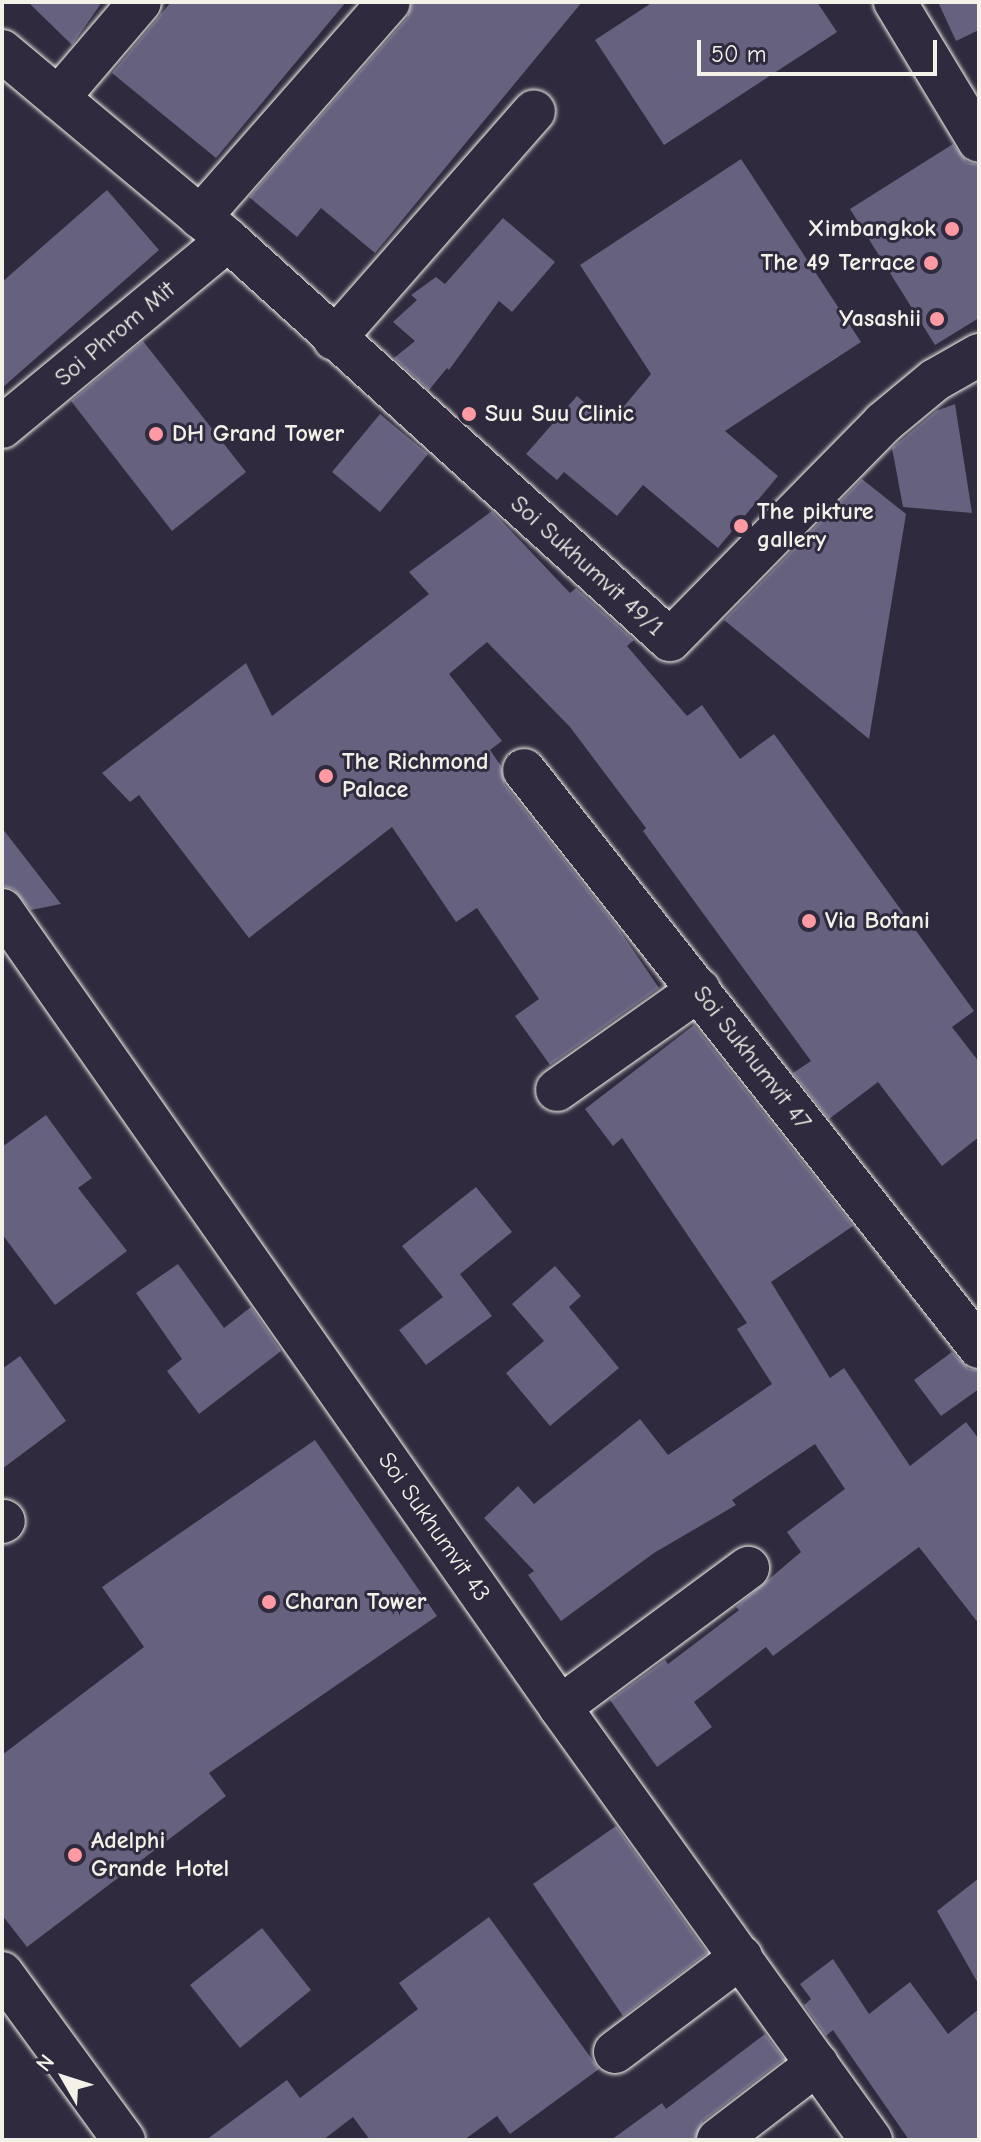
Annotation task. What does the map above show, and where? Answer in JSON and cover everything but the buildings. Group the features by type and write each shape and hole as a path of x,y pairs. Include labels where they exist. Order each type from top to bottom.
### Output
{"street":[{"path":"58,98 140,2"},
{"name":"Soi Phrom Mit","path":"2,427 214,229 389,2"},
{"path":"895,2 979,141"},
{"name":"Soi Sukhumvit 49/1","path":"2,51 214,229 670,640 883,423 935,380 979,355"},
{"path":"334,339 534,111"},
{"name":"Soi Sukhumvit 47","path":"524,770 979,1347"},
{"name":"Soi Sukhumvit 43","path":"2,910 560,1707 871,2140"},
{"path":"557,1090 699,990"},
{"path":"560,1707 748,1568"},
{"path":"615,2052 741,1957"},
{"path":"2,1973 124,2140"},
{"path":"718,2140 817,2064"}],"place":[{"name":"Ximbangkok","path":"952,229"},
{"name":"The 49 Terrace","path":"931,263"},
{"name":"Yasashii","path":"937,319"},
{"name":"Suu Suu Clinic","path":"469,414"},
{"name":"DH Grand Tower","path":"156,434"},
{"name":"The pikture gallery","path":"741,526"},
{"name":"The Richmond Palace","path":"326,776"},
{"name":"Via Botani","path":"809,921"},
{"name":"Charan Tower","path":"269,1602"},
{"name":"Adelphi Grande Hotel","path":"75,1855"}]}
